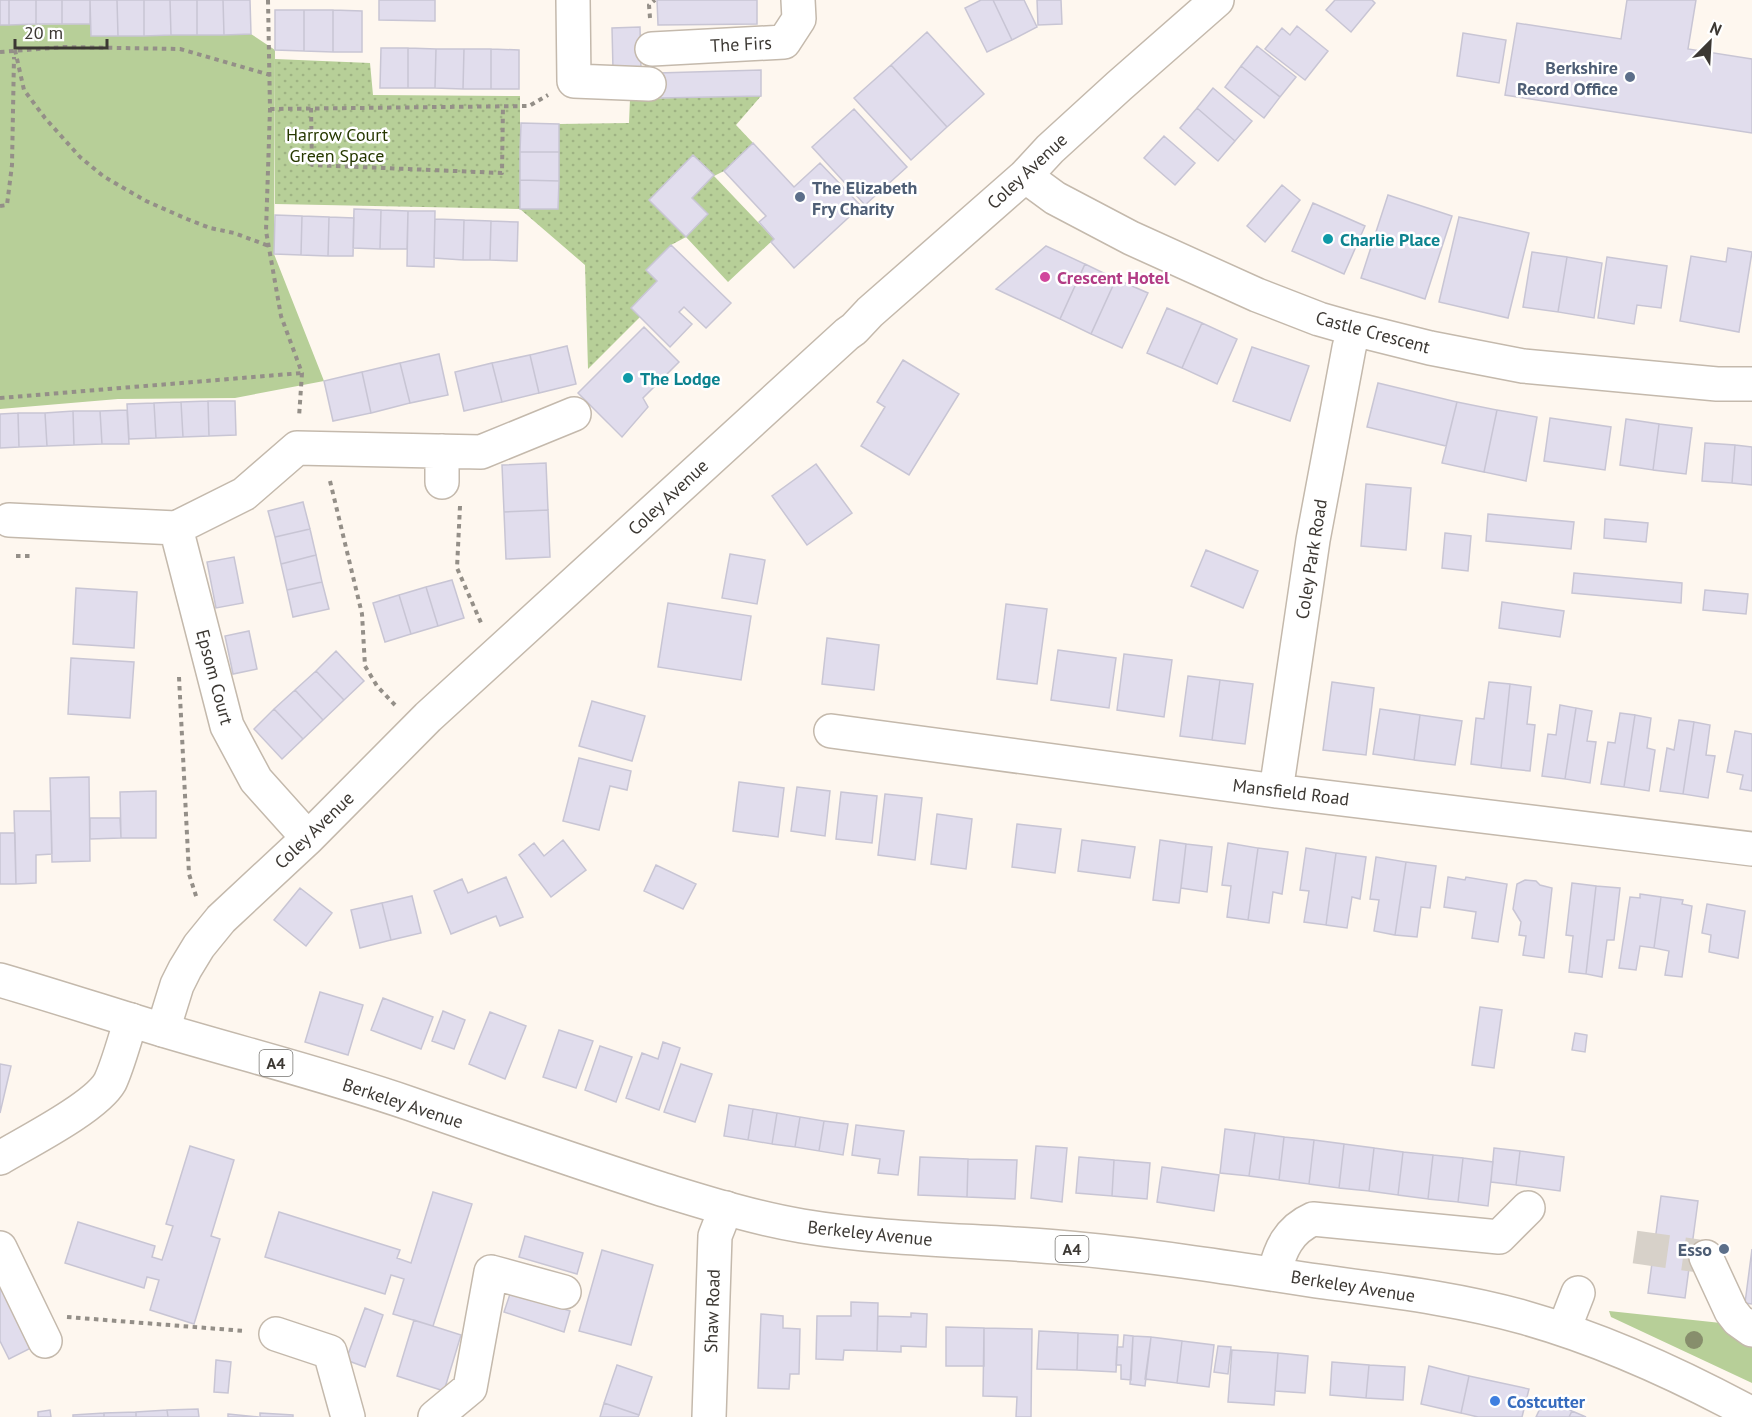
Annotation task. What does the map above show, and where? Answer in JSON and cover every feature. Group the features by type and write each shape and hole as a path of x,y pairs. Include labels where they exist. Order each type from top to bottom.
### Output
{"street":[{"path":"573,0 574,81 649,84"},
{"name":"The Firs","path":"652,49 784,42 799,19 798,0"},
{"name":"Coley Avenue","path":"163,1030 177,985 191,958 208,934 221,919 308,838 416,728 870,312 1025,176 1095,107 1217,0"},
{"name":"Castle Crescent","path":"1025,176 1054,198 1131,238 1257,295 1319,319 1430,348 1523,366 1718,384 1752,384"},
{"name":"Coley Park Road","path":"1276,791 1313,540 1354,329"},
{"path":"9,519 176,528 244,494 297,448 442,467 574,414"},
{"name":"Epsom Court","path":"176,528 227,726 256,780 308,838"},
{"name":"Mansfield Road","path":"831,731 1276,791 1752,849"},
{"name":"Berkeley Avenue","path":"0,980 389,1096 599,1169 764,1218 812,1227 909,1238 1059,1247 1274,1274 1438,1299 1524,1317 1564,1329 1685,1379 1752,1414"},
{"path":"0,1158 64,1121 100,1095 110,1081 131,1020"},
{"name":"Shaw Road","path":"709,1417 715,1236 726,1208"},
{"path":"1274,1274 1280,1252 1291,1235 1302,1224 1313,1219 1499,1237 1528,1208"},
{"path":"0,1248 39,1328"},
{"path":"1706,1257 1731,1311 1738,1320 1752,1330"},
{"path":"435,1417 470,1388 491,1272 564,1292"},
{"path":"1564,1329 1578,1293"},
{"path":"276,1334 330,1352 348,1417"}],"path":[{"path":"268,0 270,109 266,231 281,316 302,373 297,448 328,473 362,614 365,666 377,686 416,728"},
{"path":"0,52 64,47 180,49 270,75"},
{"path":"0,206 8,205 12,165 15,50"},
{"path":"15,50 24,90 45,118 80,157 103,176 146,201 187,219 210,228 234,232 269,246"},
{"path":"270,109 529,106 574,81"},
{"path":"311,108 312,165 502,173 503,106"},
{"path":"0,398 302,373"},
{"path":"442,467 460,502 457,568 495,656"},
{"path":"16,556 40,556"},
{"path":"179,677 189,874 208,934"},
{"path":"39,1328 276,1334"}],"green space":[{"path":"90,24 91,36 251,34 275,50 274,254 324,381 235,398 118,399 0,409 0,25"},
{"name":"Harrow Court Green Space","path":"275,59 370,63 373,95 520,96 520,209 275,204"},
{"path":"761,96 736,125 753,143 724,171 714,176 774,239 728,282 686,237 671,245 647,270 657,281 631,308 640,317 588,369 585,265 520,209 558,209 559,124 629,123 630,99","holes":["693,155 714,175 692,198 708,214 686,236 649,200"]},
{"path":"1609,1311 1721,1323 1752,1345 1752,1383 1611,1317"}],"building":[{"path":"0,0 9,0 9,25 0,25"},
{"path":"9,0 36,0 36,24 9,25"},
{"path":"36,0 62,0 62,24 36,24"},
{"path":"62,0 90,0 90,24 62,24"},
{"path":"90,0 117,0 118,36 91,36"},
{"path":"117,0 144,0 144,36 118,36"},
{"path":"144,0 170,0 171,35 144,36"},
{"path":"170,0 197,0 197,35 171,35"},
{"path":"197,0 223,0 224,35 197,35"},
{"path":"223,0 250,0 251,34 224,35"},
{"path":"379,0 435,0 435,21 379,20"},
{"path":"657,0 757,0 757,24 658,25"},
{"path":"981,0 993,0 1012,40 987,52 965,8"},
{"path":"993,0 1024,0 1037,27 1012,40"},
{"path":"1037,0 1061,0 1062,24 1038,25"},
{"path":"1335,0 1372,0 1375,3 1351,32 1326,10"},
{"name":"Berkshire Record Office","path":"1627,0 1696,0 1688,49 1752,59 1752,133 1505,95 1517,23 1621,39"},
{"path":"275,10 304,10 304,51 275,50"},
{"path":"304,10 333,10 333,52 304,51"},
{"path":"333,10 362,11 362,52 333,52"},
{"path":"1297,26 1328,51 1305,80 1265,49 1282,28 1290,35"},
{"path":"640,27 641,69 613,70 612,28"},
{"path":"927,32 984,94 947,127 891,65"},
{"path":"1463,33 1506,40 1499,83 1457,76"},
{"path":"1257,46 1296,77 1280,97 1241,66"},
{"path":"381,48 408,48 408,88 380,88"},
{"path":"408,48 436,49 435,88 408,88"},
{"path":"436,49 464,49 463,89 435,88"},
{"path":"464,49 491,49 491,89 463,89"},
{"path":"491,49 519,50 519,89 491,89"},
{"path":"891,65 947,127 911,160 854,98"},
{"path":"1241,66 1280,97 1264,118 1225,87"},
{"path":"761,70 761,96 659,98 658,73"},
{"path":"1213,88 1252,121 1235,141 1197,108"},
{"path":"1197,108 1235,141 1218,161 1180,128"},
{"path":"854,109 907,167 865,205 812,147"},
{"path":"521,123 559,124 559,152 520,152"},
{"path":"1164,136 1195,163 1175,185 1144,158"},
{"name":"The Elizabeth Fry Charity","path":"753,143 794,187 820,163 861,206 794,268 771,242 774,239 759,222 766,216 724,171"},
{"path":"520,152 559,152 559,181 520,180"},
{"path":"693,155 714,175 692,198 708,214 686,237 649,200"},
{"path":"520,180 559,181 558,209 520,209"},
{"path":"1282,185 1300,200 1265,242 1247,226"},
{"path":"1388,195 1452,216 1425,299 1361,278"},
{"name":"Charlie Place","path":"1313,203 1365,226 1344,274 1292,251"},
{"path":"354,209 381,210 380,249 353,248"},
{"path":"381,210 408,211 407,249 380,249"},
{"path":"408,211 435,211 434,267 407,266"},
{"path":"275,215 302,216 301,255 274,254"},
{"path":"302,216 329,217 328,256 301,255"},
{"path":"329,217 354,218 353,256 328,256"},
{"path":"1459,217 1529,233 1508,318 1439,302"},
{"path":"435,219 464,220 463,260 434,258"},
{"path":"464,220 491,221 490,260 463,260"},
{"path":"491,221 518,222 517,261 490,260"},
{"path":"671,245 731,303 706,328 684,307 679,312 692,324 670,347 631,308 657,281 646,270"},
{"name":"Crescent Hotel","path":"1046,246 1085,264 1060,319 996,289"},
{"path":"1728,248 1752,252 1739,332 1680,321 1691,256 1726,262"},
{"path":"1532,252 1567,257 1558,312 1523,307"},
{"path":"1567,257 1602,263 1594,318 1558,312"},
{"path":"1607,257 1667,266 1661,308 1637,305 1634,324 1598,318"},
{"path":"1085,264 1116,279 1091,334 1060,319"},
{"path":"1116,279 1148,293 1122,348 1091,334"},
{"path":"1167,308 1202,323 1182,368 1147,353"},
{"path":"1202,323 1237,339 1217,384 1182,368"},
{"name":"The Lodge","path":"644,327 679,362 643,398 648,407 622,437 578,393"},
{"path":"567,346 576,384 539,393 530,355"},
{"path":"1252,347 1309,366 1290,421 1233,401"},
{"path":"439,354 448,395 410,403 400,363"},
{"path":"530,355 539,393 502,402 492,363"},
{"path":"903,360 959,394 909,475 861,446 885,407 877,402"},
{"path":"400,363 410,403 371,413 362,372"},
{"path":"492,363 502,402 464,411 455,372"},
{"path":"362,372 371,413 333,421 324,381"},
{"path":"1378,383 1457,402 1446,446 1367,427"},
{"path":"208,401 209,436 183,437 181,402"},
{"path":"208,401 235,401 236,435 209,436"},
{"path":"181,402 183,437 156,438 154,403"},
{"path":"1457,402 1497,410 1484,472 1442,463"},
{"path":"154,403 156,438 129,439 127,404"},
{"path":"127,410 129,444 102,444 100,411"},
{"path":"1497,410 1537,417 1526,481 1484,472"},
{"path":"73,411 74,445 47,446 45,413"},
{"path":"73,411 100,411 102,444 74,445"},
{"path":"18,413 19,447 0,448 0,414"},
{"path":"18,413 45,413 47,446 19,447"},
{"path":"1550,418 1611,427 1605,470 1544,461"},
{"path":"1626,419 1659,424 1653,470 1620,465"},
{"path":"1659,424 1692,428 1686,474 1653,470"},
{"path":"1705,443 1735,445 1732,483 1702,481"},
{"path":"1735,445 1752,447 1752,485 1732,483"},
{"path":"546,463 548,510 504,512 502,465"},
{"path":"816,464 852,513 807,545 772,496"},
{"path":"1366,484 1411,488 1406,550 1361,546"},
{"path":"303,502 310,529 275,537 268,511"},
{"path":"548,510 550,557 506,559 504,512"},
{"path":"1488,514 1574,522 1571,549 1486,541"},
{"path":"1605,519 1648,523 1646,542 1604,538"},
{"path":"310,529 316,555 281,564 275,537"},
{"path":"1445,533 1471,536 1468,571 1442,568"},
{"path":"1206,550 1258,571 1243,608 1191,586"},
{"path":"730,554 765,560 757,604 722,598"},
{"path":"316,555 322,582 287,590 281,564"},
{"path":"234,557 243,603 216,608 207,562"},
{"path":"1574,573 1682,583 1681,603 1572,593"},
{"path":"452,580 464,618 438,626 426,587"},
{"path":"322,582 329,609 293,617 287,590"},
{"path":"426,587 438,626 411,634 399,595"},
{"path":"76,588 137,592 134,648 73,644"},
{"path":"1705,590 1748,594 1746,614 1703,610"},
{"path":"399,595 411,634 385,642 373,603"},
{"path":"1502,602 1564,611 1560,637 1499,628"},
{"path":"668,603 751,616 741,680 658,667"},
{"path":"1006,604 1047,609 1037,684 997,679"},
{"path":"249,631 257,669 233,674 225,636"},
{"path":"827,638 879,645 874,690 822,684"},
{"path":"1058,650 1116,658 1109,708 1051,700"},
{"path":"336,651 364,681 344,700 316,671"},
{"path":"1124,654 1172,660 1164,717 1117,710"},
{"path":"71,658 134,662 130,718 68,714"},
{"path":"316,671 344,700 323,720 295,690"},
{"path":"1188,676 1220,680 1212,740 1180,736"},
{"path":"1220,680 1253,684 1245,744 1212,740"},
{"path":"1332,682 1374,688 1366,755 1323,750"},
{"path":"1489,682 1510,684 1501,768 1471,764 1476,718 1484,719"},
{"path":"1510,684 1531,687 1527,724 1535,725 1530,771 1501,768"},
{"path":"295,690 323,720 303,739 274,709"},
{"path":"592,701 645,716 632,761 579,746"},
{"path":"1560,705 1576,708 1565,779 1542,776 1548,734 1556,735"},
{"path":"1576,708 1592,711 1587,741 1596,742 1590,783 1565,779"},
{"path":"274,709 303,739 282,759 254,729"},
{"path":"1380,709 1420,715 1414,760 1373,754"},
{"path":"1620,713 1635,715 1624,787 1601,784 1608,742 1615,743"},
{"path":"1420,715 1462,721 1455,765 1414,760"},
{"path":"1635,715 1651,718 1647,748 1655,750 1649,791 1624,787"},
{"path":"1679,720 1694,722 1683,794 1660,791 1667,748 1674,750"},
{"path":"1694,722 1710,725 1706,755 1715,756 1708,798 1683,794"},
{"path":"1735,731 1752,734 1752,791 1740,789 1743,775 1727,772"},
{"path":"579,758 631,771 627,790 610,786 599,830 563,821"},
{"path":"89,777 90,861 52,862 50,778"},
{"path":"739,782 784,788 778,837 733,831"},
{"path":"797,787 830,791 825,836 791,831"},
{"path":"156,791 156,838 121,838 120,792"},
{"path":"841,792 877,796 872,843 836,839"},
{"path":"885,794 922,798 915,860 878,855"},
{"path":"14,811 51,811 52,854 36,855 36,883 16,884"},
{"path":"937,814 972,819 966,869 931,864"},
{"path":"90,818 120,818 121,838 90,839"},
{"path":"1017,824 1061,829 1055,873 1012,867"},
{"path":"0,833 15,833 16,884 0,884"},
{"path":"563,840 586,870 551,897 519,855 534,843 544,856"},
{"path":"1082,840 1135,847 1130,878 1078,871"},
{"path":"1160,840 1186,844 1179,903 1153,900"},
{"path":"1228,843 1258,848 1248,920 1227,917 1231,886 1222,885"},
{"path":"1186,844 1212,847 1207,892 1181,888"},
{"path":"1258,848 1288,852 1282,894 1273,892 1269,923 1248,920"},
{"path":"1306,848 1336,853 1326,925 1304,922 1309,891 1300,890"},
{"path":"1336,853 1366,857 1360,899 1352,897 1347,928 1326,925"},
{"path":"1376,857 1406,862 1395,935 1374,931 1379,900 1370,899"},
{"path":"1406,862 1436,866 1430,908 1421,907 1417,937 1395,935"},
{"path":"656,865 696,884 683,909 644,891"},
{"path":"506,877 523,917 500,926 496,916 451,934 434,891 462,879 468,893"},
{"path":"1448,877 1465,880 1466,877 1507,884 1498,942 1472,938 1476,912 1444,907"},
{"path":"1525,880 1536,881 1540,885 1552,888 1544,958 1523,955 1526,936 1519,935 1521,922 1513,909 1517,884"},
{"path":"1572,883 1596,886 1586,974 1569,972 1573,936 1566,935"},
{"path":"1596,886 1620,888 1614,940 1607,940 1602,977 1586,974"},
{"path":"300,888 332,913 306,946 274,920"},
{"path":"1640,894 1661,897 1654,948 1640,946 1636,970 1619,968 1630,897 1640,898"},
{"path":"412,896 421,933 391,940 382,903"},
{"path":"1661,897 1683,900 1682,904 1692,906 1682,977 1665,975 1669,951 1654,948"},
{"path":"382,903 391,940 360,948 351,910"},
{"path":"1707,904 1745,911 1738,958 1709,952 1711,935 1702,933"},
{"path":"320,992 363,1005 348,1055 305,1042"},
{"path":"383,998 433,1017 421,1049 371,1030"},
{"path":"1480,1007 1502,1010 1494,1068 1472,1065"},
{"path":"443,1011 465,1020 454,1049 432,1041"},
{"path":"490,1012 526,1026 505,1079 469,1064"},
{"path":"559,1030 593,1041 576,1088 543,1077"},
{"path":"1575,1033 1587,1035 1585,1052 1572,1050"},
{"path":"663,1042 680,1048 659,1110 626,1098 642,1053 658,1059"},
{"path":"600,1046 632,1057 616,1102 585,1090"},
{"path":"0,1064 11,1066 0,1113"},
{"path":"681,1064 712,1074 695,1122 664,1112"},
{"path":"729,1105 753,1109 748,1140 724,1136"},
{"path":"753,1109 777,1113 772,1144 748,1140"},
{"path":"777,1113 800,1117 795,1147 772,1144"},
{"path":"800,1117 824,1121 819,1151 795,1147"},
{"path":"824,1121 848,1124 843,1155 819,1151"},
{"path":"856,1125 904,1131 898,1175 878,1173 880,1159 852,1155"},
{"path":"1225,1129 1255,1133 1249,1176 1220,1173"},
{"path":"1255,1133 1284,1137 1279,1180 1249,1176"},
{"path":"1284,1137 1314,1140 1309,1184 1279,1180"},
{"path":"1314,1140 1344,1144 1339,1188 1309,1184"},
{"path":"1344,1144 1374,1148 1369,1191 1339,1188"},
{"path":"190,1146 234,1160 211,1236 220,1239 194,1324 150,1310 159,1280 147,1277 144,1288 65,1263 78,1222 155,1246 152,1257 162,1260 173,1226 166,1224"},
{"path":"1036,1146 1067,1148 1062,1202 1031,1198"},
{"path":"1374,1148 1403,1152 1398,1195 1369,1191"},
{"path":"1494,1148 1520,1151 1516,1185 1491,1182"},
{"path":"1520,1151 1564,1157 1560,1191 1516,1185"},
{"path":"1403,1152 1433,1155 1428,1199 1398,1195"},
{"path":"1433,1155 1463,1158 1458,1202 1428,1199"},
{"path":"920,1157 968,1159 967,1197 918,1195"},
{"path":"1079,1157 1114,1160 1112,1196 1076,1193"},
{"path":"1463,1158 1493,1162 1488,1206 1458,1202"},
{"path":"968,1159 1017,1160 1015,1199 967,1197"},
{"path":"1114,1160 1150,1163 1147,1199 1112,1196"},
{"path":"1162,1167 1219,1175 1214,1211 1157,1202"},
{"path":"433,1192 472,1204 433,1326 393,1314 404,1279 391,1275 385,1294 265,1257 279,1212 400,1250 397,1258 411,1263"},
{"path":"1661,1196 1698,1201 1685,1298 1648,1293"},
{"path":"525,1236 583,1253 577,1274 519,1257"},
{"path":"1752,1249 1752,1304 1745,1303"},
{"path":"602,1250 653,1265 631,1345 579,1331"},
{"path":"0,1286 31,1348 9,1359 0,1341"},
{"path":"511,1291 570,1311 564,1332 504,1312"},
{"path":"851,1302 878,1303 877,1351 844,1350 843,1360 816,1359 817,1316 851,1316"},
{"path":"365,1308 383,1315 365,1367 346,1360"},
{"path":"911,1313 927,1314 926,1347 901,1346 901,1352 877,1351 878,1316 911,1317"},
{"path":"761,1314 783,1316 783,1328 800,1329 799,1374 790,1374 789,1389 758,1388"},
{"path":"414,1320 461,1335 444,1391 397,1376"},
{"path":"946,1327 984,1328 984,1366 946,1366"},
{"path":"984,1328 1032,1329 1031,1417 1016,1417 1017,1397 983,1396"},
{"path":"1039,1331 1078,1333 1077,1370 1037,1369"},
{"path":"1078,1333 1118,1335 1116,1372 1077,1370"},
{"path":"1124,1335 1133,1336 1131,1380 1121,1379 1121,1365 1116,1365 1117,1347 1123,1347"},
{"path":"1133,1336 1151,1337 1145,1386 1130,1384"},
{"path":"1151,1337 1182,1341 1177,1383 1145,1379"},
{"path":"1182,1341 1214,1345 1209,1387 1177,1383"},
{"path":"1218,1346 1231,1347 1228,1374 1214,1372"},
{"path":"1232,1350 1278,1353 1274,1405 1228,1402"},
{"path":"1278,1353 1308,1356 1305,1393 1275,1391"},
{"path":"216,1360 231,1362 228,1393 214,1392"},
{"path":"1332,1362 1369,1365 1366,1398 1330,1395"},
{"path":"617,1365 652,1377 639,1415 604,1403"},
{"path":"1369,1365 1405,1367 1403,1400 1366,1398"},
{"path":"1429,1366 1469,1376 1461,1413 1421,1404"},
{"name":"Costcutter","path":"1469,1376 1529,1389 1522,1417 1478,1417 1461,1413"},
{"path":"1545,1398 1572,1411 1569,1417 1536,1417"},
{"path":"604,1403 639,1415 638,1417 600,1417"},
{"path":"198,1409 199,1417 168,1417 167,1410"},
{"path":"50,1410 51,1417 38,1417 38,1412"},
{"path":"167,1410 168,1417 136,1417 136,1412"},
{"path":"1572,1411 1586,1417 1569,1417"},
{"path":"136,1412 136,1417 104,1417 104,1413"},
{"path":"104,1413 104,1417 73,1417 73,1415"},
{"path":"260,1413 293,1415 293,1417 260,1417"},
{"path":"228,1414 259,1417 228,1417"}],"tunnel":[{"path":"1635,1247 1706,1257"}],"place":[{"name":"Berkshire Record Office","path":"1630,77"},
{"name":"The Elizabeth Fry Charity","path":"800,197"},
{"name":"Charlie Place","path":"1328,239"},
{"name":"Crescent Hotel","path":"1045,277"},
{"name":"The Lodge","path":"628,378"},
{"name":"Esso","path":"1724,1249"},
{"name":"Costcutter","path":"1495,1401"}]}
